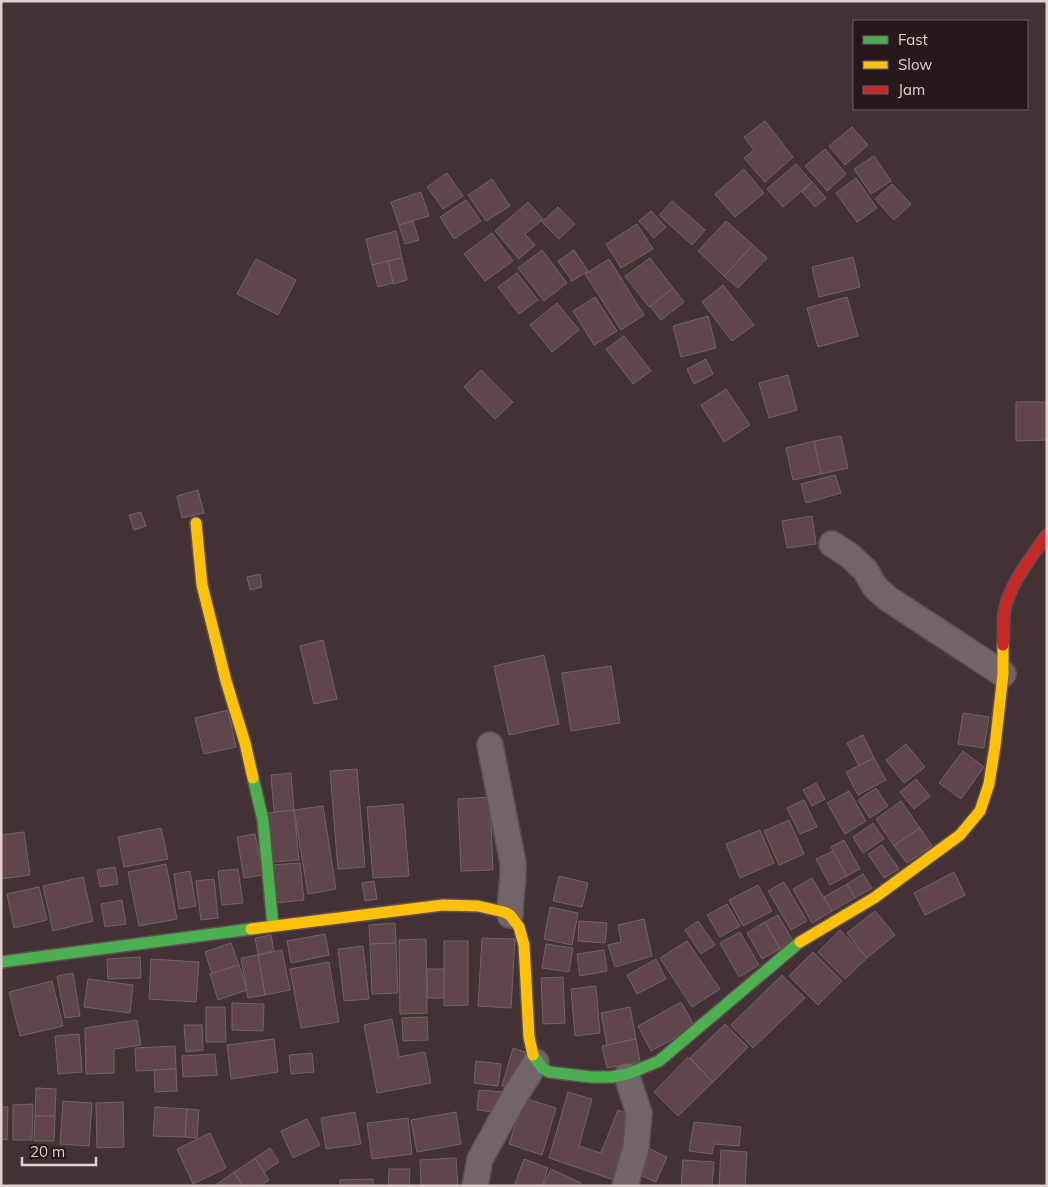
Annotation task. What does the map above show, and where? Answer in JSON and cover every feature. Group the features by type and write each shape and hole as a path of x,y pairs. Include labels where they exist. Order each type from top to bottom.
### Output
{"street":[{"path":"196,522 202,585 245,743 263,820 273,926"},
{"path":"1,962 273,926 443,905 466,904 494,909 510,915 520,927 524,943 529,1040 536,1062 542,1070 552,1073 612,1078 627,1076 641,1071 659,1061 802,940 874,898 960,835 980,811 989,784 995,746 1002,674 1004,613 1009,596 1018,578 1047,534"},
{"path":"832,544 849,555 865,570 875,587 887,598 1002,674"},
{"path":"490,745 513,863 514,877 510,892 510,915"},
{"path":"475,1186 480,1159 536,1062"},
{"path":"624,1186 636,1147 639,1113 627,1076"}],"building":[{"path":"765,121 793,157 765,182 744,158 754,150 744,137"},
{"path":"852,127 868,145 845,165 829,146"},
{"path":"825,149 846,174 827,191 805,166"},
{"path":"874,156 891,181 871,194 854,169"},
{"path":"796,164 812,182 783,207 767,189"},
{"path":"744,169 764,193 735,217 715,194"},
{"path":"447,173 463,196 443,209 427,187"},
{"path":"856,178 877,208 857,222 836,193"},
{"path":"492,179 510,206 486,221 468,195"},
{"path":"812,182 826,198 815,207 802,192"},
{"path":"892,184 911,204 894,220 875,199"},
{"path":"421,192 429,216 399,225 391,202"},
{"path":"466,200 481,221 454,239 440,217"},
{"path":"672,201 705,230 692,245 659,215"},
{"path":"528,202 543,219 525,234 535,245 519,259 495,231"},
{"path":"558,207 575,224 559,239 542,222"},
{"path":"651,211 666,227 654,238 639,221"},
{"path":"413,221 419,240 405,244 399,225"},
{"path":"726,221 753,245 724,276 698,251"},
{"path":"637,224 653,249 621,268 606,244"},
{"path":"396,231 402,258 372,265 366,239"},
{"path":"492,233 513,261 485,281 464,254"},
{"path":"753,245 767,258 738,288 724,276"},
{"path":"542,250 567,283 544,301 518,268"},
{"path":"574,250 588,271 572,281 558,261"},
{"path":"853,257 860,287 819,297 812,267"},
{"path":"402,258 407,280 393,284 388,261"},
{"path":"650,258 673,288 649,307 625,276"},
{"path":"256,259 296,280 278,315 237,294"},
{"path":"609,259 644,315 621,330 585,274"},
{"path":"388,261 393,283 378,287 372,265"},
{"path":"517,273 538,300 519,314 498,287"},
{"path":"723,285 754,325 732,341 702,302"},
{"path":"673,288 684,302 661,320 650,306"},
{"path":"595,297 617,331 594,345 573,311"},
{"path":"847,297 858,336 818,347 807,308"},
{"path":"557,303 579,330 552,352 530,325"},
{"path":"708,316 716,348 681,357 673,326"},
{"path":"624,336 651,371 633,384 606,349"},
{"path":"706,359 713,374 694,384 687,369"},
{"path":"481,370 513,402 495,419 464,387"},
{"path":"788,375 797,410 769,418 759,383"},
{"path":"726,389 750,425 724,442 701,405"},
{"path":"1016,402 1047,402 1047,440 1016,441"},
{"path":"841,436 848,468 821,474 814,441"},
{"path":"814,441 821,474 793,480 786,448"},
{"path":"835,475 841,493 806,503 801,484"},
{"path":"198,490 204,513 182,518 177,496"},
{"path":"141,512 146,526 134,530 129,515"},
{"path":"812,516 816,544 787,548 782,521"},
{"path":"260,574 262,587 250,590 247,577"},
{"path":"323,640 337,699 314,704 300,646"},
{"path":"544,655 559,724 509,735 494,666"},
{"path":"611,666 620,723 571,731 562,673"},
{"path":"228,710 236,747 204,754 195,718"},
{"path":"963,713 989,717 984,748 958,744"},
{"path":"863,735 874,758 859,766 847,743"},
{"path":"906,744 925,767 904,783 886,760"},
{"path":"963,751 984,767 961,799 939,783"},
{"path":"874,758 886,780 858,795 846,772"},
{"path":"357,769 365,867 338,869 330,771"},
{"path":"291,773 294,810 274,812 271,775"},
{"path":"916,779 930,796 914,809 900,792"},
{"path":"816,783 825,799 812,806 803,790"},
{"path":"876,788 888,806 870,818 858,800"},
{"path":"849,791 866,821 845,834 827,803"},
{"path":"490,797 493,870 461,871 458,799"},
{"path":"804,800 817,827 800,834 787,808"},
{"path":"901,801 920,828 894,846 876,819"},
{"path":"403,804 409,876 373,878 367,807"},
{"path":"323,806 336,889 308,894 294,810"},
{"path":"294,810 299,860 273,862 268,813"},
{"path":"789,820 804,854 779,865 764,831"},
{"path":"873,823 884,839 863,853 853,837"},
{"path":"161,828 168,859 124,867 118,837"},
{"path":"920,828 932,846 907,863 894,846"},
{"path":"760,830 774,863 740,878 726,844"},
{"path":"24,832 30,875 1,879 1,835"},
{"path":"255,834 263,875 244,878 237,837"},
{"path":"844,840 860,869 847,876 831,847"},
{"path":"882,845 899,869 884,878 868,854"},
{"path":"833,851 847,876 830,885 816,859"},
{"path":"300,863 304,900 275,903 271,865"},
{"path":"166,864 177,919 139,926 128,872"},
{"path":"115,867 118,884 100,887 97,870"},
{"path":"238,869 243,903 222,905 218,871"},
{"path":"190,871 196,906 179,909 174,874"},
{"path":"954,872 965,895 925,915 914,893"},
{"path":"863,874 872,888 855,898 847,884"},
{"path":"559,876 588,883 582,907 553,901"},
{"path":"83,877 93,921 53,931 43,886"},
{"path":"812,878 832,911 812,923 793,889"},
{"path":"214,879 218,918 201,920 196,881"},
{"path":"374,881 377,899 365,901 362,883"},
{"path":"784,882 807,921 791,930 768,891"},
{"path":"847,884 855,898 832,911 824,897"},
{"path":"758,885 772,911 743,926 729,900"},
{"path":"39,887 47,920 14,928 7,894"},
{"path":"122,900 126,924 105,927 101,904"},
{"path":"727,904 740,926 720,937 707,915"},
{"path":"550,907 578,913 572,945 544,939"},
{"path":"875,911 895,935 867,958 847,933"},
{"path":"778,915 793,941 780,949 765,922"},
{"path":"644,919 652,956 615,967 608,945 621,942 618,925"},
{"path":"579,921 607,923 605,943 578,941"},
{"path":"698,921 715,945 701,954 685,930"},
{"path":"765,922 780,949 762,959 747,933"},
{"path":"395,923 396,943 370,944 369,925"},
{"path":"840,930 867,958 845,979 818,952"},
{"path":"740,932 759,965 739,977 720,943"},
{"path":"325,934 329,955 291,963 287,941"},
{"path":"271,935 274,951 258,955 255,938"},
{"path":"482,938 515,939 511,1008 478,1006"},
{"path":"426,939 427,1013 400,1014 399,940"},
{"path":"444,941 468,941 468,1005 444,1006"},
{"path":"687,941 720,989 692,1007 660,958"},
{"path":"231,943 239,965 212,974 205,952"},
{"path":"396,943 398,993 372,994 370,944"},
{"path":"546,944 573,948 569,972 542,968"},
{"path":"363,946 369,999 344,1001 338,949"},
{"path":"282,950 290,990 265,995 258,955"},
{"path":"604,950 607,971 580,976 577,954"},
{"path":"813,952 842,981 818,1005 789,976"},
{"path":"258,955 265,995 248,998 241,958"},
{"path":"140,957 141,978 108,979 107,959"},
{"path":"151,959 199,962 196,1002 149,999"},
{"path":"656,959 666,979 637,994 627,975"},
{"path":"329,962 339,1022 301,1028 290,969"},
{"path":"239,965 247,990 218,1000 210,974"},
{"path":"427,969 444,969 444,998 427,998"},
{"path":"73,973 80,1016 65,1018 57,976"},
{"path":"782,975 805,998 753,1048 731,1025"},
{"path":"563,977 565,1023 543,1024 541,978"},
{"path":"88,979 133,985 130,1013 84,1007"},
{"path":"52,981 63,1026 20,1036 9,992"},
{"path":"596,986 600,1033 575,1036 571,989"},
{"path":"681,1002 695,1027 651,1051 638,1026"},
{"path":"232,1003 264,1004 263,1031 232,1030"},
{"path":"206,1007 225,1007 226,1042 206,1042"},
{"path":"630,1007 636,1039 607,1045 601,1013"},
{"path":"427,1017 428,1040 403,1041 402,1018"},
{"path":"392,1019 399,1057 425,1052 431,1083 377,1093 364,1025"},
{"path":"137,1020 141,1045 114,1049 114,1073 86,1074 85,1028"},
{"path":"725,1024 748,1047 713,1082 690,1058"},
{"path":"184,1025 202,1025 203,1050 186,1052"},
{"path":"79,1034 82,1072 58,1074 55,1036"},
{"path":"274,1039 278,1072 231,1079 227,1045"},
{"path":"636,1039 640,1062 607,1068 602,1046"},
{"path":"175,1046 176,1069 136,1071 135,1048"},
{"path":"513,1048 525,1052 514,1089 502,1086"},
{"path":"312,1053 314,1072 291,1074 289,1055"},
{"path":"215,1054 217,1075 183,1077 182,1056"},
{"path":"688,1057 713,1082 678,1116 654,1092"},
{"path":"476,1061 501,1064 498,1086 474,1083"},
{"path":"176,1069 177,1091 155,1092 154,1070"},
{"path":"36,1088 56,1089 55,1116 35,1116"},
{"path":"479,1090 503,1092 501,1113 477,1110"},
{"path":"568,1092 592,1099 579,1146 601,1153 618,1110 638,1117 614,1180 549,1158"},
{"path":"524,1098 556,1108 542,1155 509,1144"},
{"path":"63,1101 92,1103 89,1146 60,1144"},
{"path":"123,1102 124,1147 97,1148 96,1103"},
{"path":"33,1104 32,1140 13,1140 13,1105"},
{"path":"1,1107 8,1107 7,1140 1,1139"},
{"path":"155,1107 187,1109 185,1137 153,1136"},
{"path":"187,1109 199,1110 197,1138 185,1137"},
{"path":"355,1112 361,1144 326,1149 321,1118"},
{"path":"456,1112 461,1144 417,1152 411,1120"},
{"path":"35,1116 55,1116 54,1141 34,1141"},
{"path":"408,1118 412,1154 372,1159 367,1123"},
{"path":"307,1119 320,1145 293,1158 281,1131"},
{"path":"694,1122 741,1127 739,1146 714,1144 712,1154 689,1151"},
{"path":"210,1133 226,1168 193,1184 177,1149"},
{"path":"646,1147 667,1157 656,1182 635,1173"},
{"path":"270,1148 279,1162 264,1172 255,1158"},
{"path":"721,1150 747,1152 745,1186 719,1186"},
{"path":"255,1158 269,1180 260,1186 243,1186 234,1172"},
{"path":"456,1158 458,1186 421,1186 420,1160"},
{"path":"524,1159 548,1168 542,1186 514,1186"},
{"path":"683,1160 714,1162 712,1186 681,1186"},
{"path":"389,1169 410,1169 409,1186 388,1186"},
{"path":"551,1169 581,1183 580,1186 543,1186"},
{"path":"234,1172 243,1186 214,1186"},
{"path":"373,1179 373,1186 340,1186 340,1180"}],"traffic: fast":[{"path":"253,778 263,820 273,926"},
{"path":"1,962 251,929"},
{"path":"533,1055 542,1068 549,1072 591,1077 611,1077 628,1074 659,1061 800,942"}],"traffic: slow":[{"path":"196,523 202,585 253,778"},
{"path":"800,942 874,898 960,835 980,811 989,784 995,746 1003,674 1003,645"},
{"path":"251,929 443,905 478,906 504,912 510,915 519,927 524,945 529,1037 533,1055"}],"traffic: jam":[{"path":"1003,645 1006,603 1021,572 1047,535"}]}
